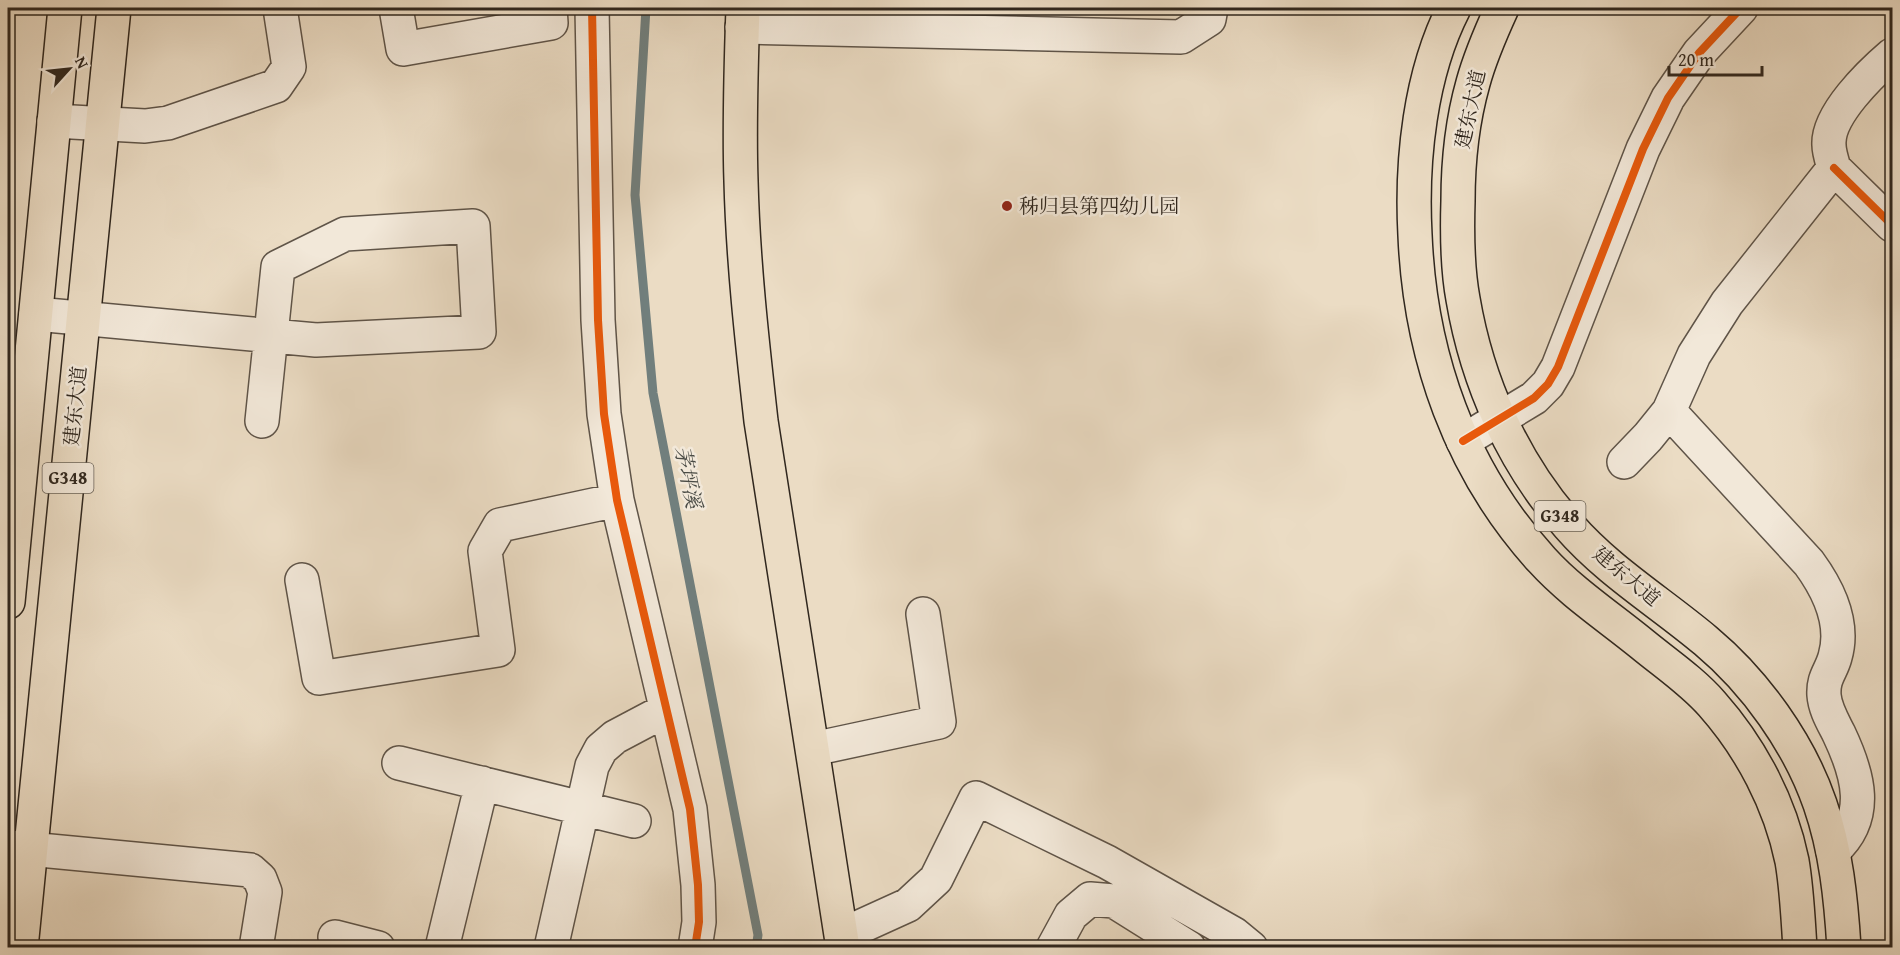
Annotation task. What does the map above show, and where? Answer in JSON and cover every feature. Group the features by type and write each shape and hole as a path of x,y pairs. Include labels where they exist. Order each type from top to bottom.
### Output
{"main road":[{"name":"G348","path":"8,602 65,8"},
{"name":"建东大道","path":"21,948 16,904 19,848 84,318 114,8"},
{"name":"G348","path":"1454,8 1432,66 1421,113 1413,204 1420,302 1430,349 1444,396 1462,441 1485,484 1512,524 1544,562 1711,702 1739,738 1762,776 1780,818 1792,861 1800,948"},
{"name":"建东大道","path":"1502,8 1487,41 1473,83 1458,166 1458,252 1462,296 1470,337 1484,379 1499,419 1519,458 1543,495 1570,528 1601,557 1708,642 1743,676 1774,715 1799,757 1820,803 1833,851 1841,901 1844,948"},
{"path":"743,17 741,180 752,343 762,421 843,941"}],"street":[{"path":"54,121 145,126 168,123 276,86 289,67 280,8"},
{"path":"396,8 403,49 551,22 550,8"},
{"path":"592,8 598,320 604,414 617,500 690,809 696,847 699,921 695,948"},
{"path":"743,17 1181,37 1209,19 1211,8"},
{"path":"1462,441 1534,398 1548,384 1558,367 1642,149 1668,98 1699,53 1741,8"},
{"path":"1893,55 1857,90 1834,121 1829,144 1834,168 1893,225"},
{"path":"1624,462 1669,411 1694,355 1727,303 1834,168"},
{"path":"36,314 84,318 270,336 316,340 479,332 473,226 345,234 278,267 270,336 262,421"},
{"path":"1669,411 1809,563 1822,580 1831,601 1837,623 1839,644 1834,660 1825,676 1824,696 1830,717 1848,755 1858,797 1857,813 1852,830 1833,851"},
{"path":"302,580 319,678 498,650 485,551 500,525 617,500"},
{"path":"813,749 939,722 923,614"},
{"path":"551,948 592,765 601,749 615,737 666,710"},
{"path":"399,763 634,821"},
{"path":"442,948 482,783"},
{"path":"843,941 908,905 936,879 976,798 1107,862 1234,934 1251,948"},
{"path":"19,848 250,870 260,879 265,892 256,948"},
{"path":"1053,948 1071,915 1090,899 1114,901 1146,936 1189,948"},
{"path":"335,937 378,948"}],"waterway":[{"name":"茅坪溪","path":"646,8 635,195 653,393 758,935 756,948"}],"cycle path":[{"path":"592,8 598,320 604,414 617,500 690,809 698,885 699,922 695,948"},
{"path":"1463,441 1534,398 1548,384 1558,367 1643,149 1668,98 1699,53 1741,8"},
{"path":"1834,168 1892,225"}],"place":[{"name":"秭归县第四幼儿园","path":"1007,206"}]}
